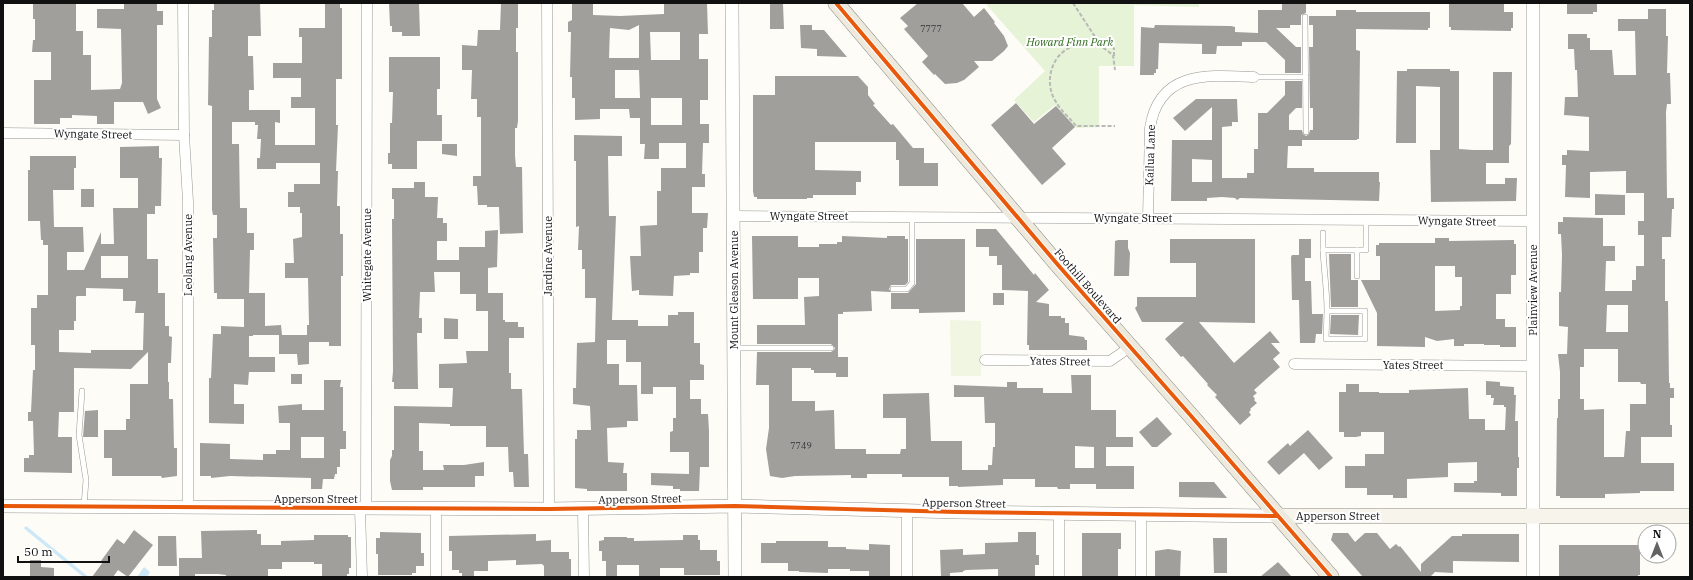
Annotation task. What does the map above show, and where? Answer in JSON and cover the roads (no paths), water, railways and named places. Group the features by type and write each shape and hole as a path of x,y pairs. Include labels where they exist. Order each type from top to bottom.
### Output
{"main road":[{"name":"Foothill Boulevard","path":"836,3 1018,218 1331,577"},
{"name":"Apperson Street","path":"1277,516 1690,516"}],"street":[{"name":"Leolang Avenue","path":"183,3 184,135 188,201 188,507"},
{"name":"Whitegate Avenue","path":"362,577 367,3"},
{"name":"Jardine Avenue","path":"547,3 549,509"},
{"name":"Mount Gleason Avenue","path":"732,3 735,577"},
{"name":"Plainview Avenue","path":"1533,3 1533,577"},
{"name":"Kailua Lane","path":"1148,218 1150,128 1159,100 1168,90 1177,84 1201,76 1254,77"},
{"name":"Wyngate Street","path":"3,133 184,135"},
{"name":"Wyngate Street","path":"733,216 1533,222"},
{"name":"Yates Street","path":"985,360 1110,361 1130,347"},
{"name":"Yates Street","path":"1294,364 1533,366"},
{"name":"Apperson Street","path":"3,506 583,509 735,506 1277,516"},
{"path":"436,508 436,577"},
{"path":"583,509 584,577"},
{"path":"907,510 907,577"},
{"path":"1059,513 1059,577"},
{"path":"1141,577 1142,514"}],"lane":[{"path":"1305,17 1306,132"},
{"path":"1254,77 1306,77"},
{"path":"893,289 907,289 912,283 912,217"},
{"path":"1323,250 1366,250 1366,220"},
{"path":"1323,233 1325,287 1327,295 1326,339 1365,339 1365,311 1327,311"},
{"path":"1357,250 1357,276"},
{"path":"734,348 831,348"},
{"path":"82,391 80,435 86,480 84,507"}],"water":[{"path":"144,567 150,572 147,577 137,577"}],"waterway":[{"path":"26,528 86,577"}],"park label":[{"name":"Howard Finn Park","path":"1070,42"}]}
